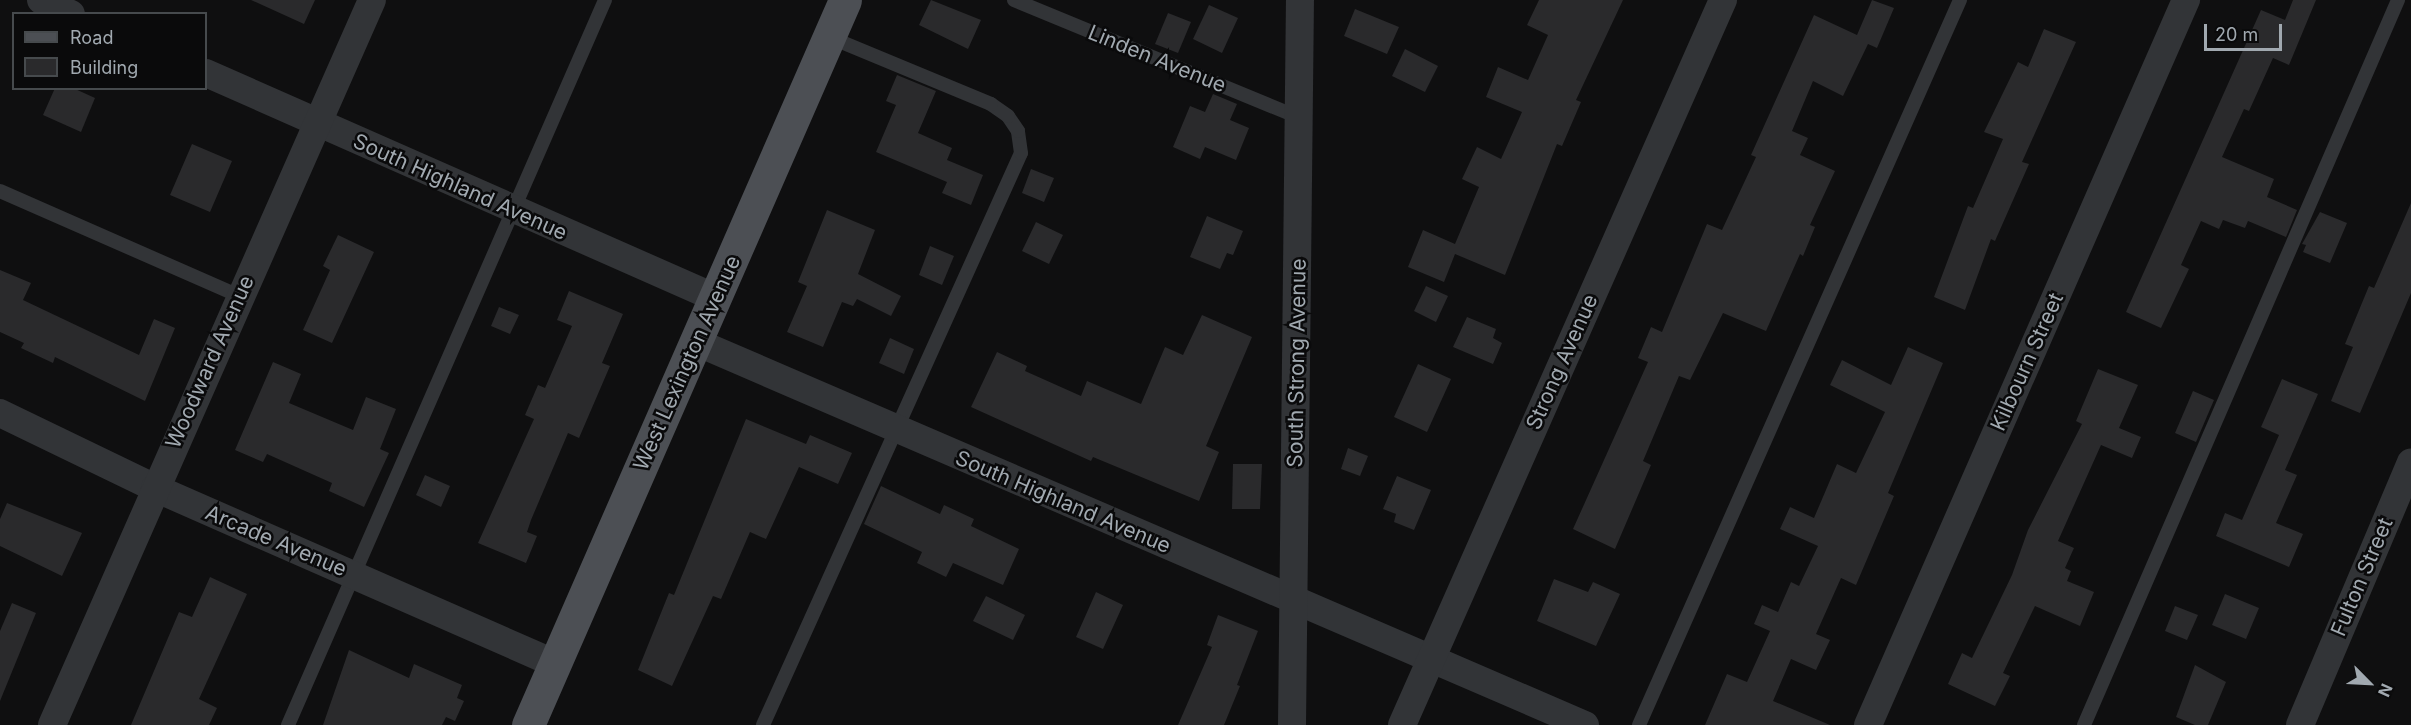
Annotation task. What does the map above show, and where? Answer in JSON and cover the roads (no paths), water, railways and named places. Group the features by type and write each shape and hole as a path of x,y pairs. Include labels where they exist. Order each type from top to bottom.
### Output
{"main road":[{"name":"West Lexington Avenue","path":"528,725 845,0"}],"street":[{"path":"41,0 67,12"},
{"name":"Woodward Avenue","path":"52,725 239,296 372,0"},
{"name":"South Strong Avenue","path":"1292,725 1301,118 1300,0"},
{"name":"Strong Avenue","path":"1402,725 1723,0"},
{"name":"Kilbourn Street","path":"1868,725 2186,0"},
{"name":"South Highland Avenue","path":"207,73 513,212 716,298"},
{"name":"South Highland Avenue","path":"696,342 1585,725"},
{"name":"Arcade Avenue","path":"0,413 155,488 555,664"},
{"name":"Fulton Street","path":"2300,725 2411,462"}],"lane":[{"path":"288,725 605,0"},
{"name":"Linden Avenue","path":"1014,0 1301,118"},
{"path":"1639,725 1960,0"},
{"path":"2084,725 2398,0"},
{"path":"763,725 1021,153 1018,131 1008,116 991,104 829,37"},
{"path":"0,191 239,296"}]}
